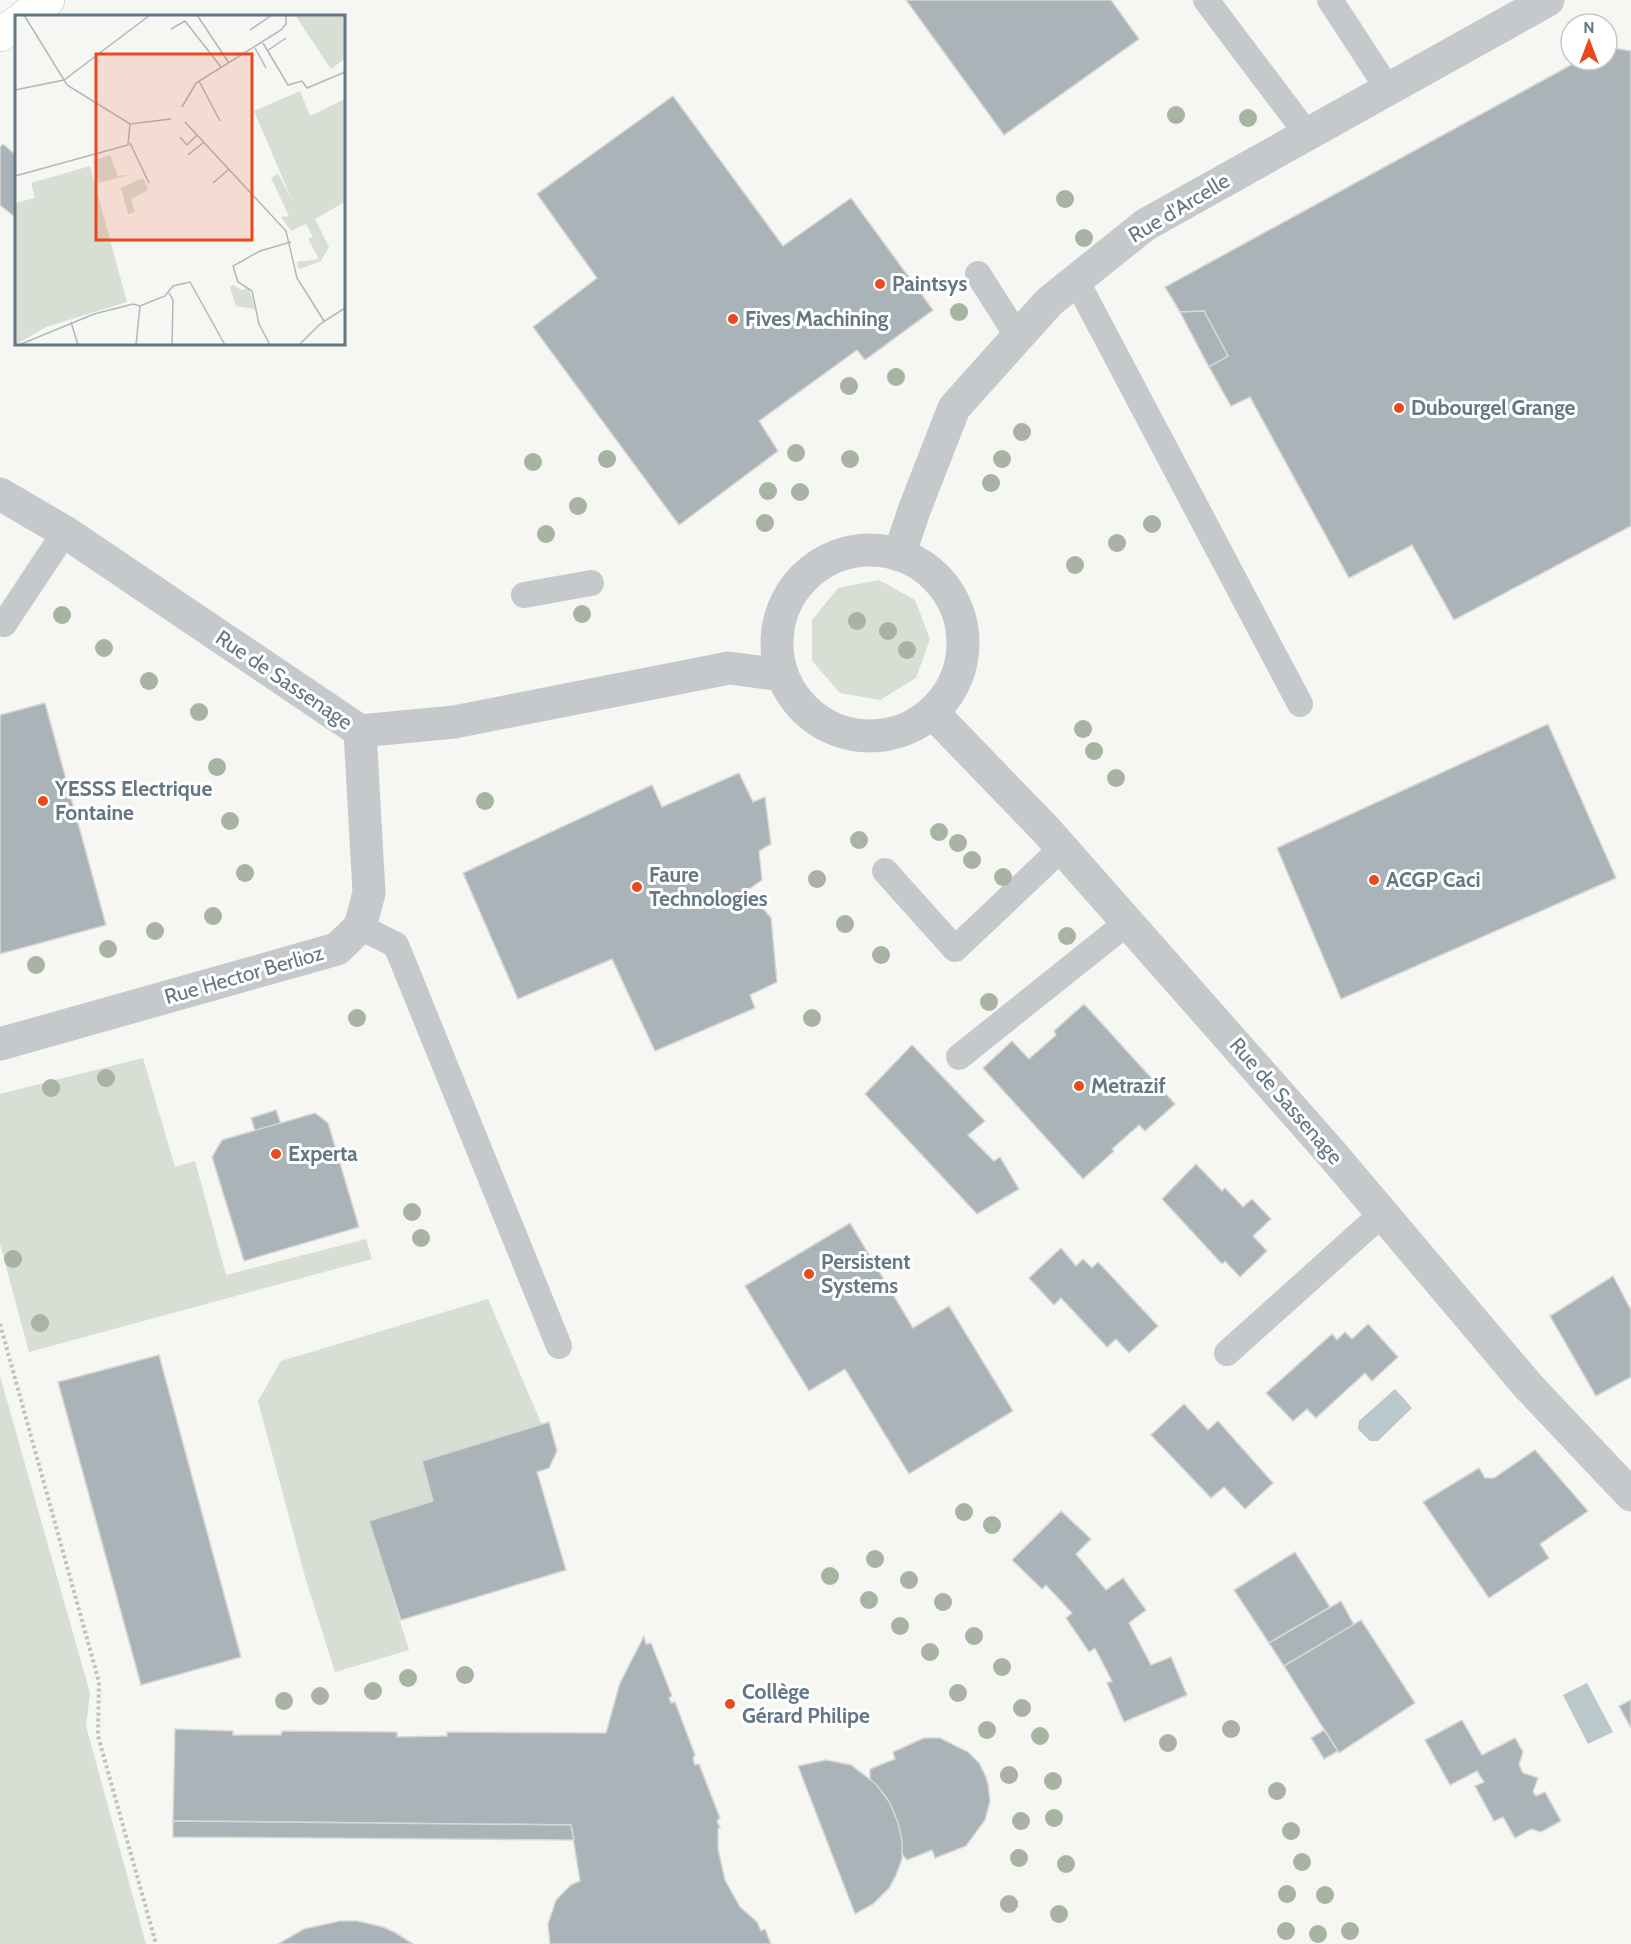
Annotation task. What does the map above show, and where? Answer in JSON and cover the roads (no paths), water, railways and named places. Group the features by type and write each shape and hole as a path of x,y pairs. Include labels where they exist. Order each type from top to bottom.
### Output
{"main road":[{"path":"26,15 48,0"},
{"path":"0,34 15,23"}],"street":[{"name":"Rue d'Arcelle","path":"899,555 954,408 1049,302 1145,225 1548,0"},
{"name":"Rue de Sassenage","path":"0,494 65,532 360,731 454,722 729,668 782,675"},
{"path":"870,550 899,555 924,567 945,586 958,611 963,638 961,665 951,691 933,713 911,727 887,735 861,737 835,730 813,717 795,698 782,675 777,646 781,617 794,590 814,568 841,555 870,550"},
{"name":"Rue de Sassenage","path":"933,713 1062,848 1128,922 1383,1213 1529,1387 1631,1496"},
{"path":"360,731 369,893 360,927"},
{"name":"Rue Hector Berlioz","path":"0,1044 337,949 360,927"}],"lane":[{"path":"1206,0 1306,134"},
{"path":"1330,0 1388,89"},
{"path":"978,274 1018,337"},
{"path":"1076,280 1300,704"},
{"path":"4,624 65,532"},
{"path":"524,595 591,583"},
{"path":"885,871 955,949 1062,848"},
{"path":"959,1057 1128,922"},
{"path":"360,927 396,945 559,1346"},
{"path":"1227,1353 1383,1213"}],"place":[{"name":"Paintsys","path":"880,284"},
{"name":"Fives Machining","path":"733,319"},
{"name":"Dubourgel Grange","path":"1399,408"},
{"name":"YESSS Electrique Fontaine","path":"43,801"},
{"name":"ACGP Caci","path":"1374,880"},
{"name":"Faure Technologies","path":"637,887"},
{"name":"Metrazif","path":"1079,1086"},
{"name":"Experta","path":"276,1154"},
{"name":"Persistent Systems","path":"809,1274"},
{"name":"Collège Gérard Philipe","path":"730,1704"}]}
